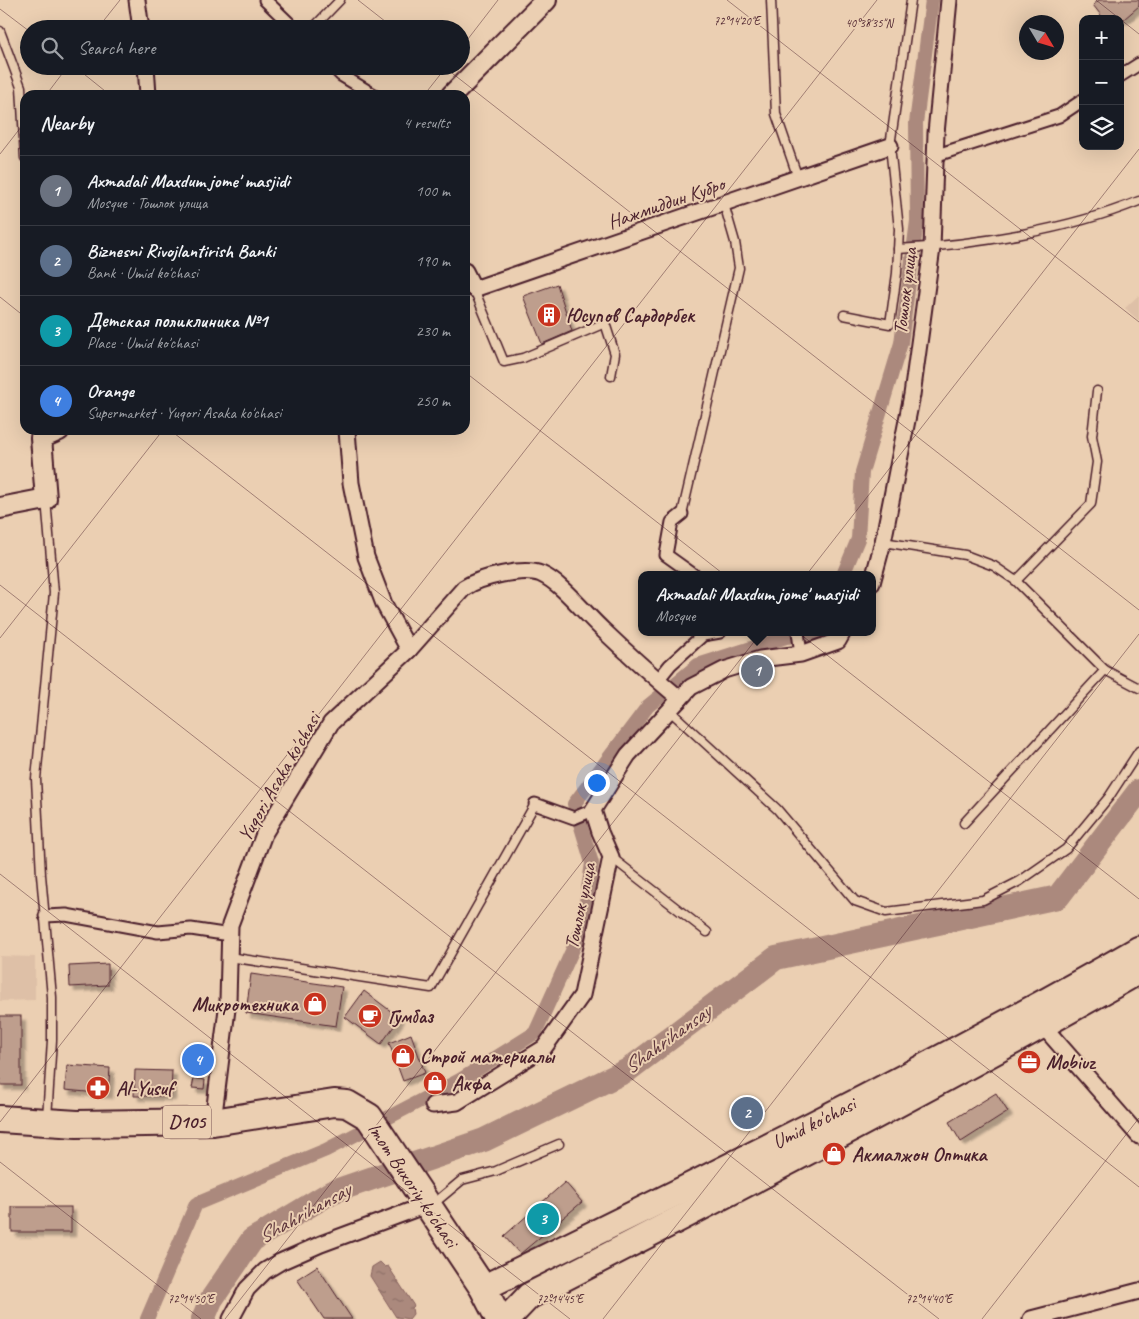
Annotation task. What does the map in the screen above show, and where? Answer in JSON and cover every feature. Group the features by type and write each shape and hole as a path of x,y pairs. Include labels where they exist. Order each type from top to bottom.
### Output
{"highway":[{"name":"lmom Buxoriy ko'chasi","path":"0,1118 46,1123 130,1124 213,1122 334,1103 346,1104 369,1116 427,1206 484,1288"},
{"name":"D105","path":"484,1288 499,1319"}],"main road":[{"name":"Umid ko'chasi","path":"484,1288 676,1194 1024,1014 1139,948"},
{"name":"Umid ko'chasi","path":"507,1319 529,1296 699,1209 1043,1026 1139,970"}],"street":[{"path":"137,0 140,20"},
{"path":"265,0 286,20"},
{"path":"457,90 546,0"},
{"name":"Тошлок улица","path":"875,571 883,542 912,395 931,248 934,156 949,0"},
{"path":"1124,73 1139,64"},
{"path":"147,75 148,90"},
{"path":"341,75 366,90"},
{"path":"934,156 1059,116 1079,103"},
{"name":"Нажмиддин Кубро","path":"474,289 890,146"},
{"path":"470,281 474,289"},
{"path":"0,508 46,499 47,435"},
{"path":"346,435 351,483 366,557 384,604 409,650"},
{"path":"682,514 672,522 666,555 688,571"},
{"name":"Yuqori Asaka ko'chasi","path":"213,1122 228,1001 230,925 264,834 331,723 409,650 446,608 472,583 512,573 540,574 557,585 659,681 676,703"},
{"path":"659,681 670,665 702,636"},
{"path":"798,636 801,654"},
{"path":"535,804 584,814 628,755 691,687 724,670 760,659 801,654 838,641 841,636"},
{"name":"Тошлок улица","path":"433,1105 456,1102 544,1048 582,995 611,857 600,832 584,814"},
{"path":"45,916 66,915 158,932 191,930 230,935"},
{"path":"1043,1026 1139,1136"},
{"path":"231,1319 247,1290 266,1271 280,1262 321,1244 427,1206"},
{"path":"1031,1319 1139,1290"}],"lane":[{"path":"321,20 340,0"},
{"path":"771,0 776,114 798,178"},
{"path":"844,315 890,324 899,229 890,146 911,0"},
{"path":"0,31 21,90"},
{"path":"682,514 739,268 735,242 724,204"},
{"path":"898,249 931,248 1074,224 1137,205"},
{"path":"474,289 504,362 523,358 605,323 615,354 611,376"},
{"path":"1016,580 1091,504 1097,462 1092,436 1097,391"},
{"path":"46,499 54,593 36,778 52,997 52,1040 46,1123"},
{"path":"883,542 965,554 994,566 1016,580 1105,670 1139,688"},
{"path":"964,823 1105,670"},
{"path":"676,703 777,809 856,901 886,912 983,900 1020,881 1066,849 1109,797 1139,751"},
{"path":"229,957 431,988 535,804"},
{"path":"611,857 707,932"},
{"path":"427,1206 462,1180 496,1171 559,1144"}],"shaded area":[{"path":"1139,295 1139,321 1125,308"},
{"path":"0,956 35,957 35,1000 0,1001"}],"water":[{"path":"380,1262 385,1267 388,1266 414,1306 412,1308 413,1314 409,1319 396,1317 370,1276 372,1267"}],"building":[{"path":"1099,0 1139,0 1139,6 1124,19 1124,15 1101,15 1093,5"},
{"name":"Юсупов Сардорбек","path":"557,284 572,331 542,344 523,296"},
{"path":"108,964 108,985 70,987 69,966"},
{"path":"251,974 342,987 336,1026 246,1013"},
{"path":"364,991 400,1018 381,1044 345,1017"},
{"path":"0,1016 21,1016 21,1085 0,1085"},
{"path":"411,1034 425,1073 403,1081 389,1043"},
{"path":"67,1065 110,1068 108,1094 65,1090"},
{"path":"135,1070 172,1071 171,1096 134,1096"},
{"path":"194,1078 205,1080 204,1089 192,1088"},
{"path":"996,1093 1008,1112 961,1142 949,1122"},
{"path":"565,1182 582,1202 520,1254 504,1236"},
{"path":"12,1207 71,1207 71,1232 12,1232"},
{"path":"317,1266 352,1319 324,1319 297,1279"}],"waterway":[{"path":"845,571 858,539 862,472 901,343 917,221 916,123 932,0"},
{"path":"147,1319 196,1204 326,1150 460,1080 535,1033 582,929 592,863 574,804 648,706 698,665 786,637 797,636"},
{"name":"Shahrihansay","path":"203,1319 211,1300 252,1240 332,1192 484,1140 628,1070 776,958 1058,897 1139,791"}],"place":[{"name":"Юсупов Сардорбек","path":"549,315"},
{"name":"Axmadali Maxdum jome' masjidi","path":"757,671"},
{"name":"Микротехника","path":"315,1004"},
{"name":"Гумбаз","path":"370,1016"},
{"name":"Строй материалы","path":"403,1056"},
{"name":"Orange","path":"198,1060"},
{"name":"Mobiuz","path":"1029,1062"},
{"name":"Акфа","path":"435,1083"},
{"name":"Al-Yusuf","path":"98,1088"},
{"name":"Biznesni Rivojlantirish Banki","path":"747,1113"},
{"name":"Акмалжон Оптика","path":"834,1154"},
{"name":"Детская поликлиника №1","path":"543,1219"}]}
